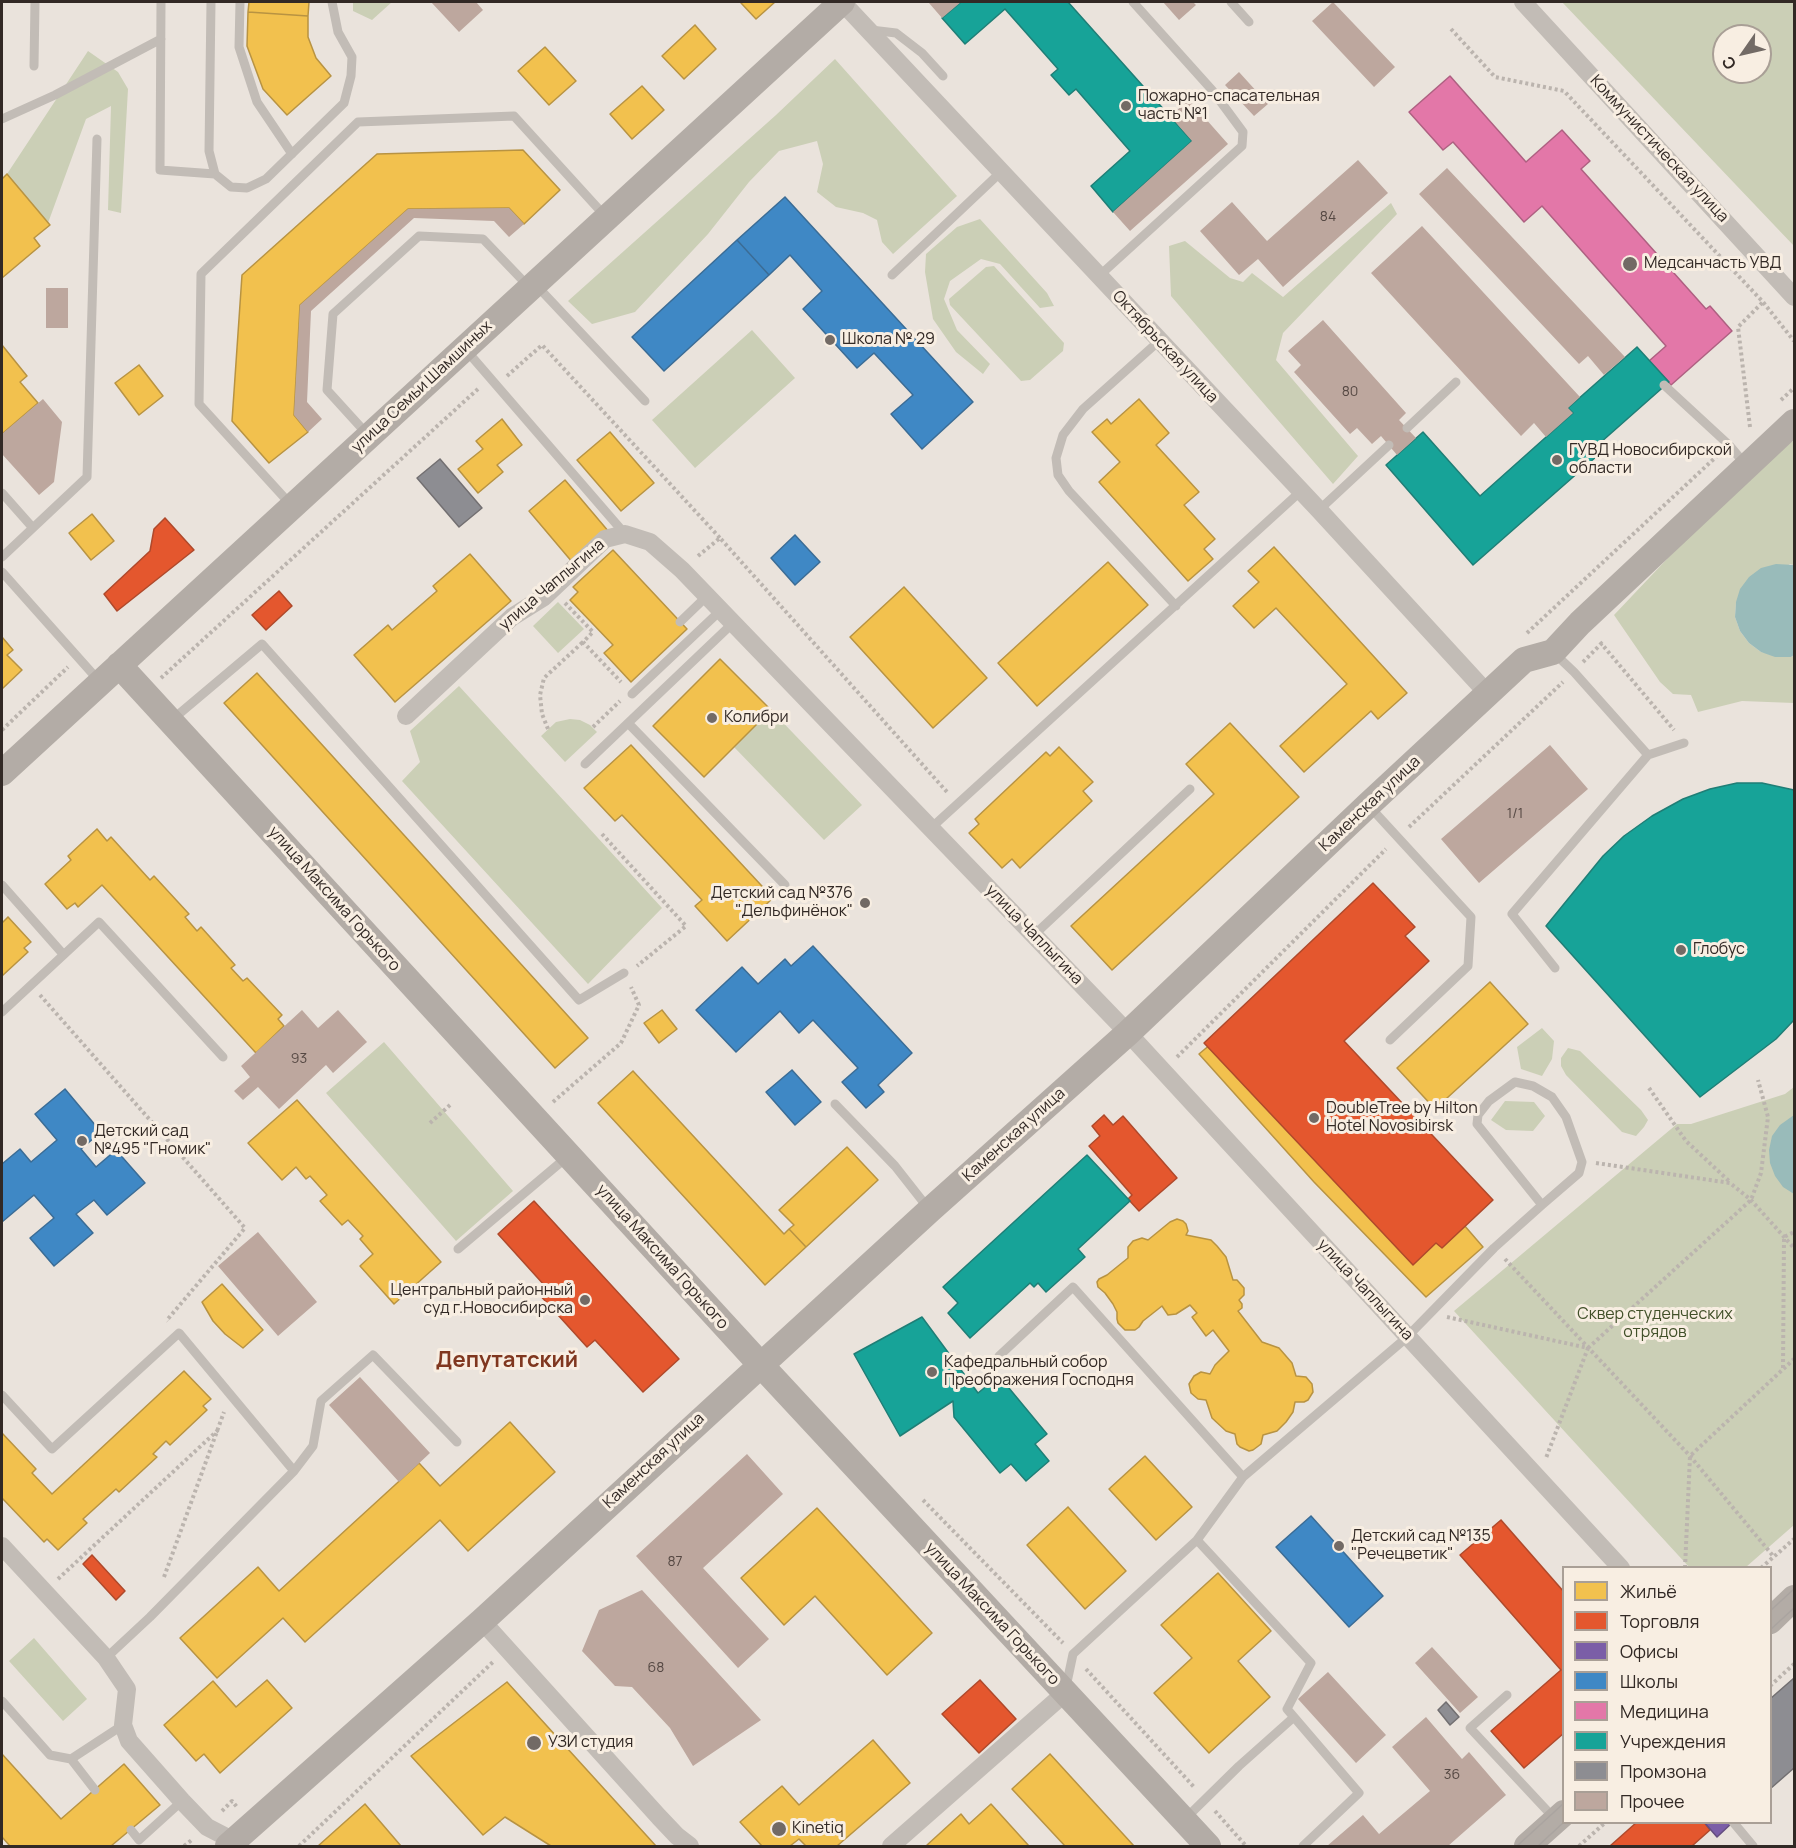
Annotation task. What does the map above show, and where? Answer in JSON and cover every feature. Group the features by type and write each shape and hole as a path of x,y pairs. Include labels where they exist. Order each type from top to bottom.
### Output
{"street":[{"name":"Октябрьская улица","path":"842,2 1319,510 1488,694"},
{"name":"улица Семьи Шамшиных","path":"2,773 842,2"},
{"name":"Коммунистическая улица","path":"1523,2 1794,297"},
{"name":"Каменская улица","path":"234,1845 760,1364 1128,1033 1524,660 1552,652 1794,422"},
{"name":"улица Чаплыгина","path":"406,716 512,617 544,597 605,539 625,534 651,542 727,616 1128,1033 1619,1566"},
{"name":"улица Максима Горького","path":"119,665 760,1364 1208,1846"},
{"path":"2,1546 106,1658 127,1689 123,1725 129,1742 207,1827 234,1845"},
{"path":"1772,1619 1794,1598"},
{"path":"482,1620 665,1823 690,1846"},
{"path":"891,1846 1065,1692"},
{"path":"1527,1846 1560,1817"}],"lane":[{"path":"34,66 35,2"},
{"path":"161,2 160,170 215,174 231,187 247,188 266,179 344,103 351,76 352,57 338,32 332,2"},
{"path":"211,2 209,151 215,174"},
{"path":"240,2 239,47 256,102 292,154"},
{"path":"1098,276 1242,146 1243,132 1212,90 1133,2"},
{"path":"1231,2 1249,22"},
{"path":"868,30 896,33 922,53 943,76"},
{"path":"2,119 55,95 161,39"},
{"path":"292,506 199,404 201,274 358,122 514,116 606,218"},
{"path":"2,557 87,477 97,139"},
{"path":"892,275 1002,171"},
{"path":"369,436 327,390 333,314 419,236 483,239 645,401"},
{"path":"1159,341 1083,409 1063,435 1056,458 1058,475 1069,491 1176,606"},
{"path":"464,348 625,534"},
{"path":"1407,428 1456,382"},
{"path":"1664,385 1729,445 1747,466"},
{"path":"1319,510 1389,445"},
{"path":"931,828 1301,491"},
{"path":"2,493 33,528"},
{"path":"2,572 100,682"},
{"path":"680,622 707,596"},
{"path":"631,693 727,616"},
{"path":"585,764 628,723 727,616"},
{"path":"171,721 262,644 579,1000 624,973"},
{"path":"1552,652 1574,672 1648,755"},
{"path":"628,723 785,885"},
{"path":"1555,968 1512,914 1648,755 1684,743"},
{"path":"1034,935 1190,789"},
{"path":"1368,805 1471,917 1468,966 1390,1040"},
{"path":"2,885 63,954"},
{"path":"2,1012 99,922 223,1057"},
{"path":"1065,1692 1073,1654 1197,1540 1243,1477 1407,1336 1494,1248 1578,1173 1582,1161 1566,1117 1552,1097 1533,1086 1515,1082 1489,1101 1478,1115 1477,1124 1542,1205"},
{"path":"835,1104 895,1166 930,1210"},
{"path":"458,1250 569,1156"},
{"path":"999,1356 1073,1287 1243,1477"},
{"path":"2,1395 52,1449 179,1334 294,1471"},
{"path":"106,1658 150,1617 294,1471 313,1446 321,1401 373,1355 457,1442"},
{"path":"1197,1540 1311,1663 1287,1709 1359,1793 1304,1846"},
{"path":"1507,1695 1470,1728 1560,1817"},
{"path":"2,1701 50,1755 71,1759 95,1790"},
{"path":"1184,1820 1239,1766 1294,1717"},
{"path":"71,1759 123,1725"},
{"path":"131,1830 139,1840 182,1801"},
{"path":"1735,1824 1753,1846"}],"path":[{"path":"1451,28 1495,77 1564,91 1763,302 1794,341"},
{"path":"1750,427 1738,327 1763,302"},
{"path":"145,693 481,387 496,385 542,345 720,538 958,804"},
{"path":"1777,403 1794,388"},
{"path":"1527,633 1759,419"},
{"path":"682,570 720,538"},
{"path":"548,729 542,714 540,695 544,678 593,632 565,603"},
{"path":"1580,623 1602,643 1684,743"},
{"path":"583,642 631,693 592,727"},
{"path":"1163,1071 1398,837 1602,643"},
{"path":"2,730 78,657"},
{"path":"535,1118 621,1043 639,1005 624,973 640,964 686,926 602,834"},
{"path":"31,984 245,1228 167,1320 179,1334"},
{"path":"1539,1479 1588,1348 1751,1200 1761,1173 1768,1117 1758,1080"},
{"path":"1649,1088 1686,1141 1751,1200 1794,1248"},
{"path":"430,1123 450,1105"},
{"path":"1582,1161 1730,1183"},
{"path":"1784,1237 1794,1232"},
{"path":"1783,1368 1784,1237"},
{"path":"1494,1248 1690,1456 1774,1557"},
{"path":"1430,1313 1588,1348"},
{"path":"1685,1566 1690,1456 1794,1359"},
{"path":"150,1617 230,1394"},
{"path":"45,1592 218,1430"},
{"path":"916,1493 1073,1654 1246,1846"},
{"path":"1763,1566 1794,1539"},
{"path":"1772,1684 1794,1664"},
{"path":"299,1846 485,1669"},
{"path":"1579,1846 1604,1824"}],"green space":[{"path":"353,2 392,2 372,20 353,11"},
{"path":"1562,2 1794,2 1794,246"},
{"path":"88,51 118,72 128,89 121,213 108,210 111,106 86,119 48,223 7,174"},
{"path":"835,59 957,196 893,254 882,242 877,220 863,213 836,207 817,192 823,164 817,141 779,151 749,182 708,234 635,312 592,324 568,301 776,115"},
{"path":"1391,203 1397,214 1283,333 1276,360 1358,456 1333,484 1171,296 1169,246 1185,241 1230,278 1243,282 1252,273 1283,297"},
{"path":"980,219 1047,293 1054,306 1040,308 1000,264 981,259 950,281 944,299 957,330 990,364 983,374 956,352 933,319 925,272 926,254 957,227"},
{"path":"994,266 1064,343 1063,351 1030,380 1021,381 950,305 949,299 986,267"},
{"path":"752,330 795,378 695,468 652,420"},
{"path":"1794,441 1794,565 1790,564 1736,602 1735,617 1740,631 1749,643 1761,652 1791,657 1794,655 1794,703 1742,701 1698,712 1691,695 1673,694 1660,682 1614,615 1775,445"},
{"path":"558,602 584,629 558,653 533,626"},
{"path":"459,686 662,908 588,984 402,781 420,762 410,731"},
{"path":"771,710 862,805 824,840 734,747"},
{"path":"570,719 580,720 597,732 565,762 541,736 556,722"},
{"path":"1542,1028 1554,1041 1552,1059 1542,1076 1521,1069 1517,1047"},
{"path":"384,1042 513,1191 456,1241 326,1093"},
{"path":"1568,1048 1580,1051 1641,1110 1648,1120 1636,1136 1622,1132 1566,1075 1561,1066 1561,1058"},
{"name":"Сквер студенческих отрядов","path":"1794,1087 1794,1525 1747,1566 1688,1566 1454,1311 1677,1124 1691,1124 1785,1094"},
{"path":"1505,1101 1534,1102 1545,1116 1533,1131 1506,1130 1491,1120"},
{"path":"34,1638 87,1699 63,1721 9,1661"}],"water":[{"path":"1776,564 1794,565 1794,655 1791,657 1775,657 1761,652 1749,643 1740,631 1735,617 1740,589 1749,577 1761,568"},
{"path":"1794,1115 1794,1194 1783,1187 1775,1176 1770,1163 1769,1150 1772,1136 1780,1125"}],"building: Жильё":[{"path":"249,2 309,2 308,16 248,12"},
{"path":"775,2 756,19 741,3"},
{"path":"248,12 308,16 308,37 316,58 331,76 287,115 263,89 247,46"},
{"path":"695,25 716,49 684,79 662,56"},
{"path":"545,47 576,81 549,105 518,71"},
{"path":"642,86 664,110 632,139 610,114"},
{"path":"523,150 560,190 524,224 509,208 408,209 300,305 294,415 308,432 269,463 232,421 242,275 377,154"},
{"path":"7,174 50,225 34,238 40,246 2,278 2,179"},
{"path":"2,345 27,376 20,382 38,403 2,434"},
{"path":"139,365 163,396 139,415 115,383"},
{"path":"1139,399 1169,433 1156,445 1199,492 1184,505 1215,539 1204,549 1213,559 1188,581 1099,482 1120,462 1092,432 1107,419 1111,424"},
{"path":"502,419 522,445 497,465 503,472 478,493 458,469 483,449 476,441"},
{"path":"610,432 654,483 621,511 577,460"},
{"path":"565,480 609,532 573,563 529,511"},
{"path":"92,514 114,541 91,560 69,533"},
{"path":"1274,547 1407,693 1378,719 1371,711 1304,772 1280,746 1347,684 1276,608 1254,628 1233,606 1259,582 1248,571"},
{"path":"613,550 687,629 631,682 604,653 613,645 570,600 578,592 573,587"},
{"path":"470,554 511,601 395,702 354,655 388,625 392,630 437,591 433,586"},
{"path":"1108,562 1148,605 1037,706 998,663"},
{"path":"904,587 987,678 933,728 850,637"},
{"path":"2,637 13,650 7,655 22,670 2,689"},
{"name":"Колибри","path":"720,659 771,710 704,777 653,726"},
{"path":"257,673 588,1038 555,1068 224,703"},
{"path":"1230,723 1299,797 1112,970 1071,926 1214,794 1186,764"},
{"path":"631,745 773,898 727,941 695,906 702,900 622,815 615,821 584,788"},
{"path":"1059,747 1093,782 1083,791 1092,801 1020,868 1012,859 1002,868 969,833 979,824 975,819 1046,752 1050,756"},
{"path":"97,829 107,841 111,837 150,880 154,876 189,914 185,917 197,931 201,927 235,965 231,968 243,981 247,978 282,1015 278,1019 284,1026 256,1053 102,885 78,907 75,903 67,909 45,884 71,860 68,856"},
{"path":"8,917 31,942 24,948 28,952 2,976 2,923"},
{"path":"1490,982 1528,1024 1435,1109 1397,1068"},
{"name":"DoubleTree by Hilton Hotel Novosibirsk","path":"1267,997 1483,1247 1426,1297 1314,1182 1199,1054"},
{"path":"662,1010 677,1029 659,1043 644,1023"},
{"path":"633,1071 784,1234 789,1229 806,1247 765,1285 598,1103"},
{"path":"297,1100 441,1262 394,1304 360,1266 373,1254 360,1239 363,1236 348,1220 342,1225 320,1201 327,1195 310,1176 306,1179 296,1167 282,1180 248,1143"},
{"path":"847,1147 878,1180 806,1247 789,1229 794,1225 779,1210"},
{"path":"1177,1219 1186,1224 1188,1231 1186,1235 1211,1240 1226,1257 1233,1280 1237,1280 1244,1288 1244,1295 1239,1300 1242,1308 1238,1311 1262,1342 1279,1348 1292,1363 1296,1376 1306,1377 1312,1384 1313,1392 1308,1400 1295,1402 1293,1412 1286,1422 1277,1431 1263,1435 1261,1444 1253,1450 1249,1451 1240,1447 1235,1434 1226,1431 1212,1418 1206,1400 1198,1399 1191,1393 1189,1384 1194,1376 1201,1372 1210,1374 1215,1365 1229,1351 1213,1330 1206,1336 1192,1317 1197,1313 1190,1305 1176,1314 1168,1315 1162,1306 1135,1330 1125,1330 1118,1323 1117,1312 1113,1304 1098,1287 1099,1279 1128,1258 1128,1247 1133,1241 1142,1238 1148,1240"},
{"path":"222,1284 263,1330 243,1348 213,1321 202,1302"},
{"path":"184,1371 211,1399 203,1406 207,1410 170,1445 166,1441 153,1454 157,1457 119,1492 116,1489 83,1519 87,1523 58,1550 47,1539 44,1542 2,1498 2,1433 36,1469 32,1473 52,1494"},
{"path":"510,1422 555,1472 468,1551 440,1520 305,1642 283,1618 217,1678 180,1638 258,1567 279,1591 419,1463 440,1486"},
{"path":"1145,1456 1192,1507 1156,1540 1109,1489"},
{"path":"1068,1507 1126,1571 1085,1609 1027,1545"},
{"path":"817,1508 932,1633 887,1675 815,1596 784,1625 741,1578"},
{"path":"1218,1573 1271,1631 1238,1661 1270,1697 1209,1753 1154,1693 1192,1658 1161,1625"},
{"path":"267,1680 292,1708 220,1773 204,1754 196,1761 164,1725 213,1681 236,1707"},
{"path":"507,1682 656,1846 551,1846 505,1817 483,1835 411,1756"},
{"path":"873,1740 910,1783 837,1846 806,1846 799,1839 790,1846 762,1846 740,1822 782,1786 799,1805"},
{"path":"2,1754 61,1819 124,1764 160,1805 111,1846 10,1846 2,1837"},
{"path":"1050,1754 1134,1846 1065,1846 1012,1789"},
{"path":"365,1804 401,1846 318,1846"},
{"path":"991,1804 1029,1846 927,1845 961,1814 969,1824"}],"building: Торговля":[{"path":"165,518 194,550 117,611 104,594 150,551 154,529"},
{"path":"279,591 292,606 266,630 252,615"},
{"path":"1373,883 1415,927 1405,936 1429,961 1344,1041 1493,1200 1442,1248 1436,1243 1413,1265 1204,1043"},
{"path":"1104,1115 1113,1125 1123,1116 1177,1178 1139,1211 1128,1199 1132,1195 1089,1146 1100,1136 1092,1126"},
{"path":"534,1201 679,1359 643,1392 595,1340 587,1347 538,1293 545,1286 498,1234"},
{"path":"1501,1520 1562,1590 1562,1735 1524,1768 1491,1731 1561,1670 1460,1555"},
{"path":"92,1555 125,1591 116,1600 83,1564"},
{"path":"980,1680 1016,1719 979,1753 942,1714"},
{"path":"1635,1824 1706,1824 1710,1830 1692,1846 1610,1846"}],"building: Офисы":[{"path":"1706,1824 1731,1824 1717,1837"}],"building: Школы":[{"path":"785,197 973,402 922,449 891,414 913,395 874,353 857,368 803,309 822,291 790,255 769,275 737,240"},
{"path":"737,240 769,275 664,371 632,337"},
{"path":"795,535 820,562 795,585 771,558"},
{"path":"813,946 912,1053 878,1085 884,1092 866,1108 842,1082 858,1068 813,1020 799,1033 780,1011 736,1052 696,1010 742,967 758,984 785,959 791,966"},
{"path":"792,1070 821,1102 795,1125 766,1092"},
{"path":"65,1089 101,1132 81,1149 96,1167 116,1150 145,1183 107,1215 94,1200 76,1214 93,1233 54,1266 30,1238 54,1218 34,1195 2,1222 2,1164 20,1149 31,1162 57,1140 35,1114"},
{"path":"1311,1516 1383,1596 1349,1627 1276,1547"}],"building: Медицина":[{"name":"Медсанчасть УВД","path":"1450,76 1526,162 1562,130 1590,161 1581,169 1706,309 1710,306 1732,331 1671,385 1649,361 1666,346 1542,206 1524,222 1453,142 1443,150 1409,112"}],"building: Учреждения":[{"name":"Пожарно-спасательная часть №1","path":"961,2 1068,2 1192,141 1113,212 1091,186 1130,151 1076,89 1069,95 1051,75 1058,69 1005,9 965,44 942,18"},
{"name":"ГУВД Новосибирской области","path":"1637,347 1669,382 1600,443 1605,449 1473,565 1386,465 1423,432 1480,496 1573,413 1568,408"},
{"name":"Глобус","path":"1737,783 1762,783 1794,790 1794,1020 1776,1039 1700,1097 1546,926 1603,856 1624,836 1652,816 1683,799 1710,789"},
{"path":"1087,1155 1130,1201 1078,1249 1085,1257 1046,1292 1038,1283 1034,1287 1030,1283 970,1338 948,1313 958,1303 943,1287"},
{"path":"922,1317 978,1393 999,1376 1047,1434 1035,1444 1049,1461 1026,1481 1011,1464 1000,1473 954,1417 953,1401 900,1436 854,1354"}],"building: Промзона":[{"path":"440,459 482,508 459,527 417,478"},
{"path":"1794,1678 1794,1768 1772,1787 1772,1697"},
{"path":"1446,1702 1459,1717 1450,1725 1438,1710"}],"building: Прочее":[{"path":"431,2 476,2 483,10 459,32"},
{"path":"961,2 942,18 929,3"},
{"path":"1163,2 1193,2 1196,5 1179,20"},
{"path":"1333,2 1395,67 1374,87 1312,21"},
{"path":"1239,72 1268,104 1254,116 1225,85"},
{"path":"1189,100 1228,144 1130,231 1113,212 1192,141 1170,116"},
{"path":"1358,160 1388,193 1283,287 1258,259 1239,275 1200,231 1232,202 1267,241"},
{"path":"1447,168 1625,357 1604,375 1588,356 1579,364 1419,194"},
{"path":"509,208 524,224 509,237 494,221 414,218 311,311 307,402 322,419 308,432 294,415 300,305 408,209"},
{"path":"1422,226 1580,397 1568,408 1573,413 1546,437 1534,423 1521,436 1371,273"},
{"path":"46,288 68,288 68,328 46,328"},
{"path":"1323,320 1406,413 1399,420 1416,438 1397,455 1381,436 1372,444 1357,428 1350,434 1294,372 1301,365 1288,351"},
{"path":"43,399 62,422 54,482 39,495 2,454 2,434"},
{"path":"1550,745 1588,789 1479,883 1441,839"},
{"path":"302,1010 318,1028 338,1010 367,1042 333,1073 326,1065 279,1109 258,1087 243,1100 234,1091 250,1077 241,1066"},
{"path":"258,1232 317,1302 278,1336 218,1266"},
{"path":"360,1377 430,1453 399,1482 329,1405"},
{"path":"747,1454 783,1494 703,1568 769,1639 738,1668 636,1556"},
{"path":"642,1590 761,1720 693,1766 670,1728 632,1687 615,1686 582,1651 599,1610"},
{"path":"1432,1647 1478,1697 1460,1713 1415,1663"},
{"path":"1328,1672 1386,1735 1356,1763 1298,1699"},
{"path":"1426,1717 1462,1759 1469,1752 1506,1795 1448,1846 1327,1846 1363,1815 1379,1834 1430,1791 1392,1747"}],"tram line":[{"path":"1772,1609 1794,1589"},
{"path":"1772,1628 1794,1608"},
{"path":"1517,1846 1562,1805"},
{"path":"1538,1846 1562,1824"}],"place":[{"name":"Пожарно-спасательная часть №1","path":"1126,106"},
{"name":"Медсанчасть УВД","path":"1630,264"},
{"name":"Школа № 29","path":"830,340"},
{"name":"ГУВД Новосибирской области","path":"1557,460"},
{"name":"Колибри","path":"712,718"},
{"name":"Детский сад №376 \"Дельфинёнок\"","path":"865,903"},
{"name":"Глобус","path":"1681,950"},
{"name":"DoubleTree by Hilton Hotel Novosibirsk","path":"1314,1118"},
{"name":"Детский сад №495 \"Гномик\"","path":"82,1141"},
{"name":"Центральный районный суд г.Новосибирска","path":"585,1300"},
{"name":"Кафедральный собор Преображения Господня","path":"932,1372"},
{"name":"Детский сад №135 \"Речецветик\"","path":"1339,1546"},
{"name":"УЗИ студия","path":"534,1743"},
{"name":"Kinetiq","path":"779,1829"}],"district":[{"name":"Депутатский","path":"507,1361"}]}
